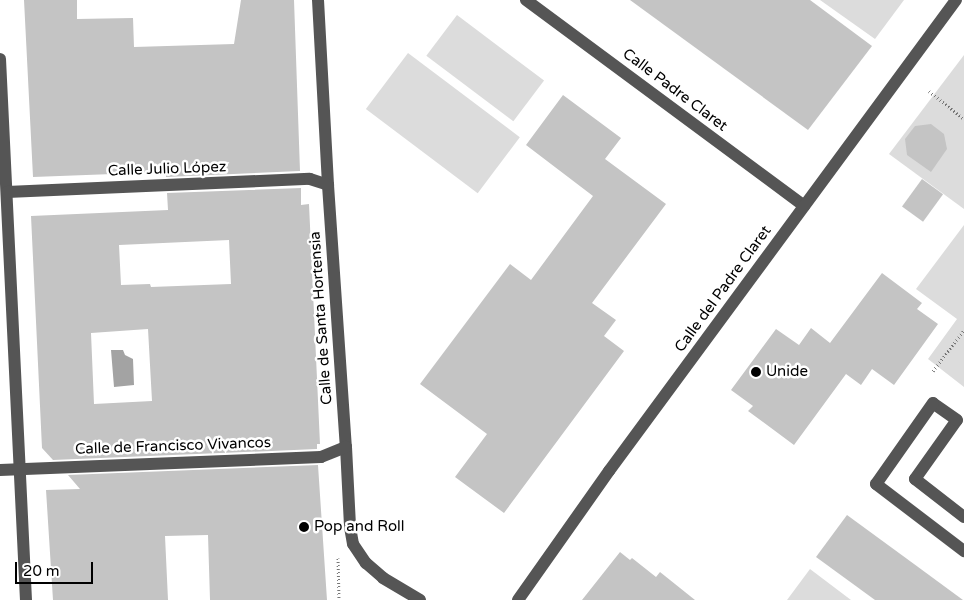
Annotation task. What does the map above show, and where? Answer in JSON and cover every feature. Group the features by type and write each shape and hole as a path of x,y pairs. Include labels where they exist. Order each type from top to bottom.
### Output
{"street":[{"name":"Calle de Santa Hortensia","path":"318,0 328,185 346,447 348,510 353,544 366,563 383,578 420,600"},
{"name":"Calle Padre Claret","path":"526,0 804,206"},
{"name":"Calle del Padre Claret","path":"518,600 609,471 956,0"},
{"path":"0,59 26,600"},
{"name":"Calle Julio López","path":"7,192 310,179 328,185"},
{"path":"964,517 915,479 956,420 933,403 876,484 964,551"},
{"name":"Calle de Francisco Vivancos","path":"0,470 320,457 346,447"}],"path":[{"path":"929,91 964,119"},
{"path":"933,371 964,330"},
{"path":"339,600 338,543 353,544"}],"shaded area":[{"path":"820,0 904,0 875,39"},
{"path":"457,15 544,81 513,121 426,56"},
{"path":"408,53 520,137 478,193 366,109"},
{"path":"964,55 964,209 889,154"},
{"path":"964,225 964,387 928,359 957,319 916,289"},
{"path":"111,350 123,350 125,355 133,359 134,385 114,387"},
{"path":"810,569 851,600 787,600"}],"building":[{"path":"24,0 77,0 77,19 133,18 134,47 234,44 241,0 294,0 300,171 166,177 166,172 33,177"},
{"path":"630,0 810,0 872,46 808,130"},
{"path":"563,95 621,138 605,159 666,204 592,303 616,320 604,336 624,351 504,513 455,477 487,434 420,384 510,264 531,280 593,196 526,145"},
{"path":"931,124 944,134 947,149 931,172 907,155 905,139 915,126"},
{"path":"922,179 943,194 923,222 902,207"},
{"path":"301,188 301,205 309,204 320,444 317,444 317,449 53,460 42,448 31,216 168,210 167,193","holes":["229,240 231,284 151,287 150,284 121,285 119,245","148,329 152,401 94,404 91,333"]},
{"path":"882,273 922,303 917,309 938,324 894,385 872,369 861,385 846,374 794,445 748,411 753,406 731,390 776,329 799,345 811,328 830,343"},
{"path":"318,465 327,600 210,600 208,535 165,536 168,600 53,600 46,490 80,489 68,475"},
{"path":"847,515 963,600 875,600 816,557"},
{"path":"620,552 630,560 632,558 656,577 660,572 695,600 582,600"}],"place":[{"name":"Unide","path":"756,372"},
{"name":"Pop and Roll","path":"304,527"}]}
